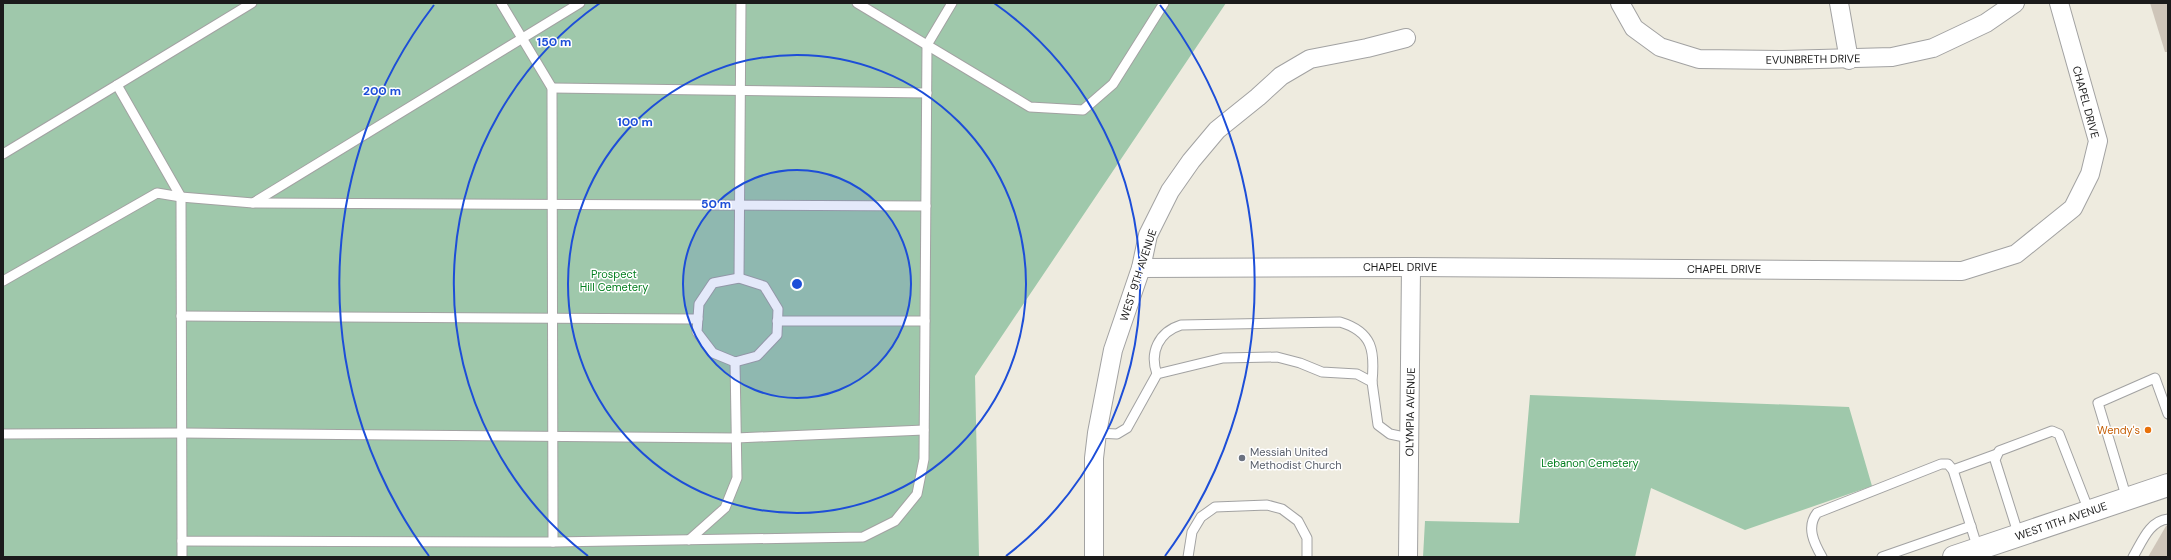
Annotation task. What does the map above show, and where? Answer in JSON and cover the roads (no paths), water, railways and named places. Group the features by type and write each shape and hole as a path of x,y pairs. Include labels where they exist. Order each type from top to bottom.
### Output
{"street":[{"name":"EVUNBRETH DRIVE","path":"1620,3 1634,28 1660,47 1699,59 1849,60 1892,57 1934,48 1986,23 2015,3"},
{"path":"1839,3 1849,60"},
{"name":"CHAPEL DRIVE","path":"1141,268 1411,267 1962,271 2016,254 2073,208 2090,174 2098,141 2059,3"},
{"name":"WEST 9TH AVENUE","path":"1094,557 1094,458 1097,433 1113,350 1141,268 1148,235 1170,191 1190,161 1217,130 1258,97 1281,76 1310,59 1367,48 1406,38"},
{"name":"OLYMPIA AVENUE","path":"1408,557 1411,267"},
{"name":"WEST 11TH AVENUE","path":"1954,557 2168,485"}],"lane":[{"path":"3,154 252,3"},
{"path":"501,3 552,88 553,542"},
{"path":"253,203 580,3"},
{"path":"739,278 741,3"},
{"path":"857,3 1030,107 1083,110 1114,84 1164,3"},
{"path":"182,541 553,542 863,537 895,521 917,494 924,459 927,45 952,3"},
{"path":"117,85 181,197 182,557"},
{"path":"552,88 927,93"},
{"path":"3,282 157,193 181,197 253,203 926,206"},
{"path":"739,278 764,286 778,309 777,335 757,356 735,362 712,353 697,332 698,319 698,304 713,283 739,278"},
{"path":"182,316 698,319"},
{"path":"777,321 925,321"},
{"path":"1158,374 1153,363 1161,338 1169,329 1181,325 1340,322 1352,326 1368,340 1372,348 1372,382 1378,425 1390,434 1409,438"},
{"path":"1097,433 1117,434 1127,428 1158,374 1223,358 1277,357 1300,362 1322,372 1357,374 1372,382"},
{"path":"689,540 725,508 737,478 735,362"},
{"path":"2127,499 2098,403 2155,378 2168,414"},
{"path":"3,434 182,433 736,438 924,430"},
{"path":"2018,536 1995,460 1998,451 2052,431 2060,434 2089,512"},
{"path":"1954,470 1997,454"},
{"path":"1822,557 1810,529 1812,520 1817,513 1941,464 1948,464 1954,470 1978,549"},
{"path":"1188,557 1192,532 1201,517 1215,507 1268,505 1282,509 1298,521 1307,538 1307,557"},
{"path":"2133,557 2149,529 2162,520 2168,519"},
{"path":"1882,557 1971,526"}],"place":[{"name":"Wendy's","path":"2148,430"},
{"name":"Messiah United Methodist Church","path":"1242,458"}],"park label":[{"name":"Prospect Hill Cemetery","path":"614,280"},
{"name":"Lebanon Cemetery","path":"1590,463"}]}
